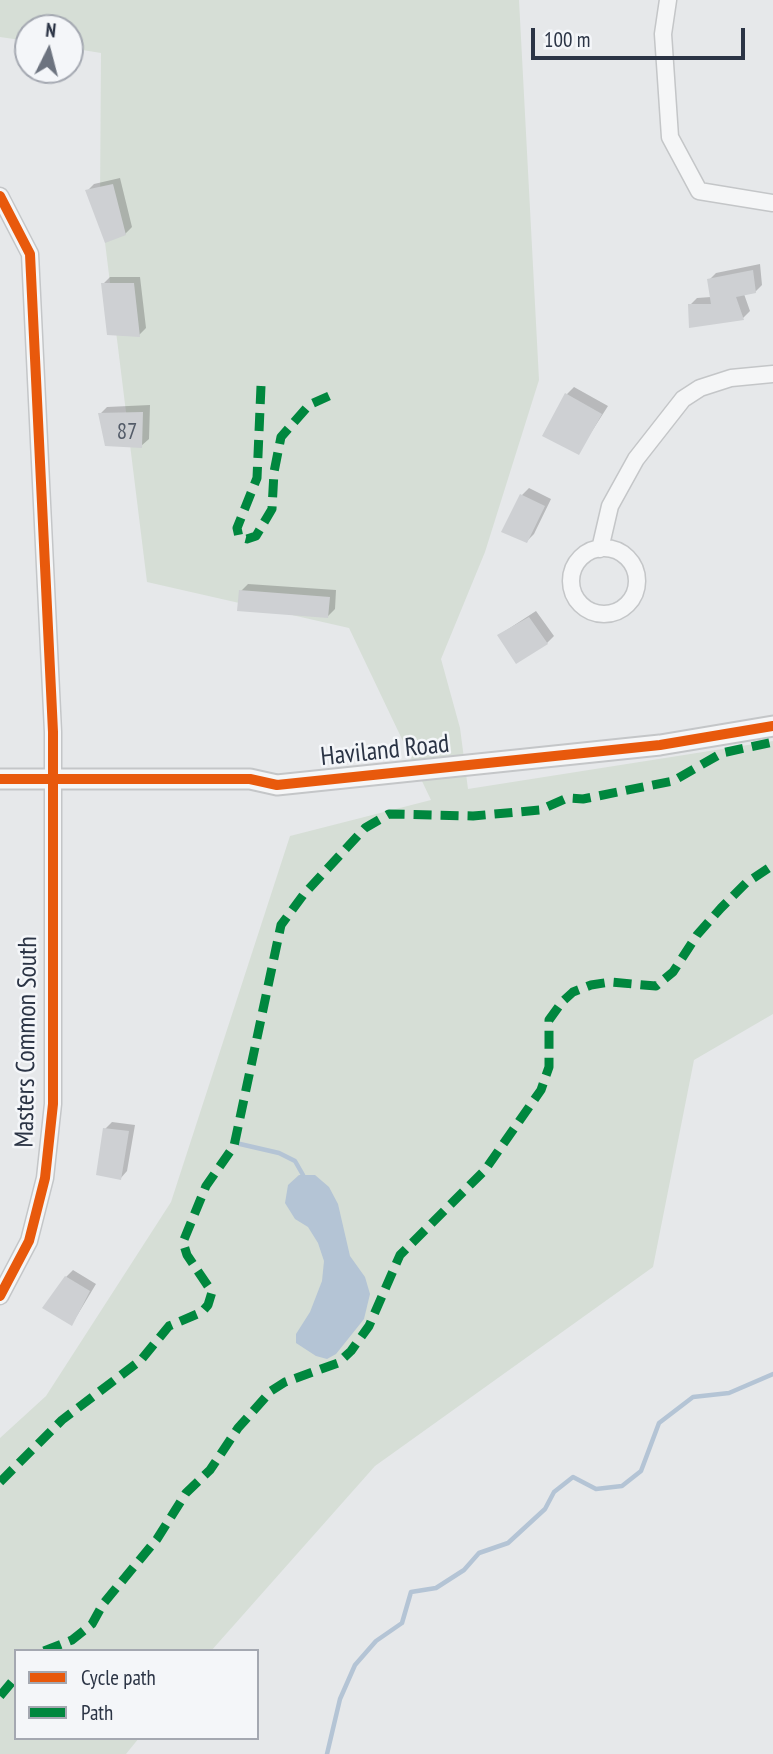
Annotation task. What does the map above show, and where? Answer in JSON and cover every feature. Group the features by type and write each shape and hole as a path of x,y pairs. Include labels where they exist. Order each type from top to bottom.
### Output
{"street":[{"path":"668,0 663,34 670,137 699,191 773,203"},
{"name":"Masters Common South","path":"0,196 30,254 52,719 53,1104 45,1178 29,1241 0,1296"},
{"path":"600,549 610,506 636,459 683,399 700,388 732,378 773,374"},
{"path":"600,549 622,554 635,571 635,592 621,609 600,614 581,605 571,587 575,566 581,557 600,549"},
{"name":"Haviland Road","path":"0,779 250,779 277,785 660,745 773,726"}],"shaded area":[{"path":"0,0 519,0 539,380 485,552 441,659 460,728 468,789 773,741 773,1014 694,1060 653,1267 375,1466 213,1649 14,1649 14,1740 137,1740 126,1754 0,1754 0,1438 46,1396 171,1202 290,836 431,800 349,628 147,582 100,202 101,53 84,50 84,14 14,14 14,39 0,37"}],"water":[{"path":"299,1175 315,1175 329,1187 338,1204 350,1256 365,1277 370,1294 364,1319 336,1354 327,1359 316,1356 296,1343 296,1334 310,1312 322,1281 324,1261 318,1243 308,1227 295,1219 285,1203 288,1185"}],"building":[{"path":"113,184 126,235 105,243 85,190"},
{"path":"753,270 756,293 736,297 744,320 689,328 688,304 711,304 707,279"},
{"path":"101,283 134,283 140,337 107,335"},
{"path":"565,393 602,414 579,455 542,436"},
{"path":"143,412 142,448 105,446 98,413"},
{"path":"520,494 545,506 527,543 501,532"},
{"path":"239,590 330,597 328,618 237,611"},
{"path":"529,617 548,644 516,664 497,635"},
{"path":"103,1128 129,1131 121,1180 96,1175"},
{"path":"65,1276 90,1291 72,1326 42,1308"}],"waterway":[{"path":"240,1144 279,1153 295,1161 303,1175"},
{"path":"327,1754 340,1699 355,1665 376,1641 402,1623 411,1592 436,1588 464,1570 479,1553 508,1543 545,1509 554,1492 573,1477 596,1489 622,1486 641,1471 659,1423 693,1397 729,1393 773,1374"}],"marked path":[{"path":"261,386 257,478 237,528 239,537 247,539 256,536 272,509 274,472 281,437 309,405 329,396"},
{"path":"0,1482 62,1420 141,1360 169,1326 202,1312 208,1305 212,1292 187,1255 183,1242 206,1186 234,1146 281,925 304,894 365,828 389,814 473,816 540,810 567,798 583,799 673,781 722,753 773,742"},
{"path":"49,1649 72,1640 92,1624 103,1604 157,1539 186,1493 210,1470 238,1428 271,1391 285,1382 338,1363 351,1351 369,1326 400,1255 485,1170 541,1090 549,1067 549,1020 562,1002 573,992 591,985 610,982 656,986 673,972 697,935 721,908 746,883 773,865"},
{"path":"0,1696 14,1679"}],"cycle path":[{"path":"0,196 30,254 53,732 53,1104 45,1178 29,1241 0,1296"},
{"path":"0,779 250,779 277,785 660,745 773,726"}]}
